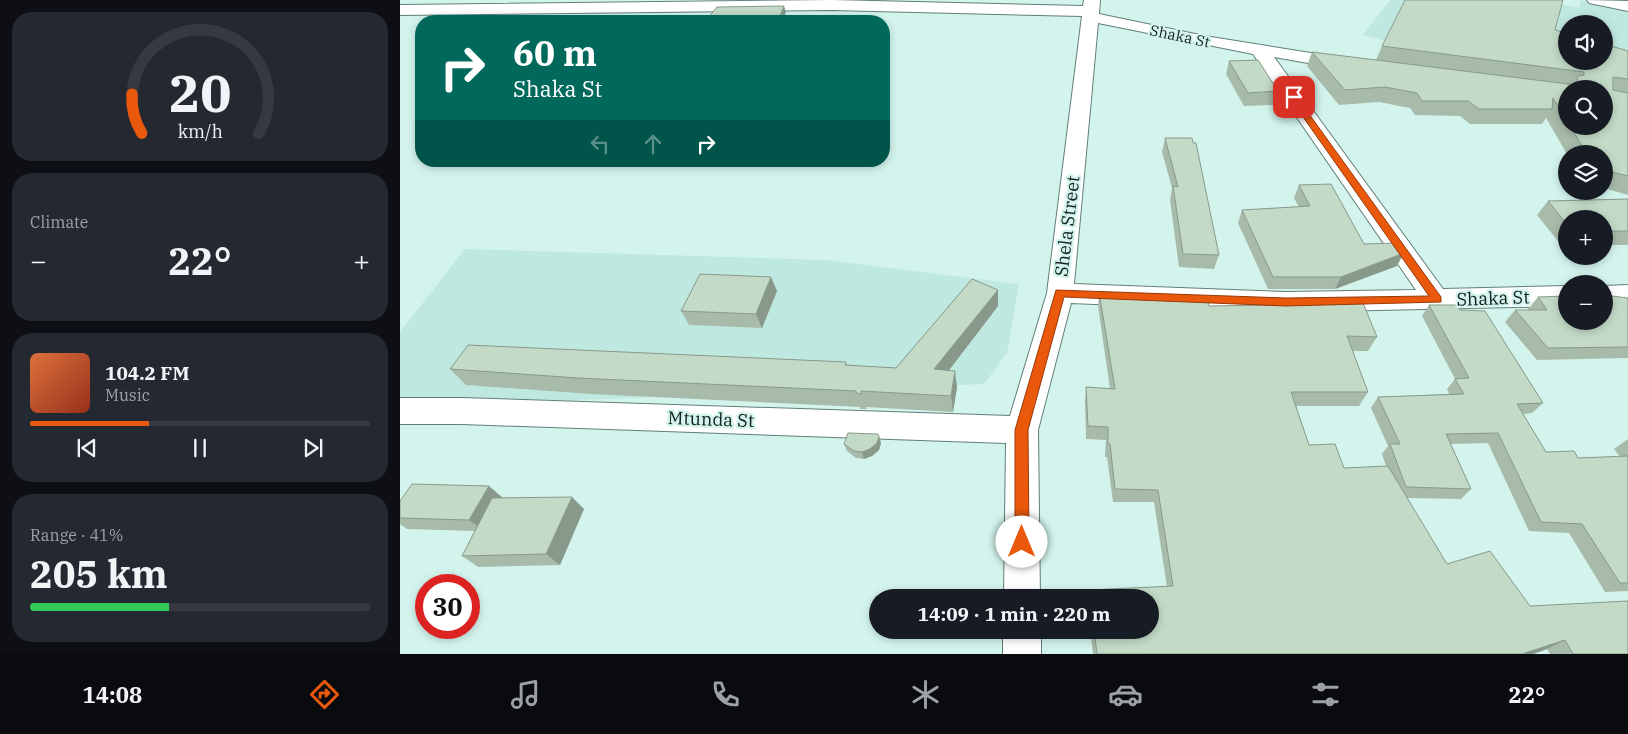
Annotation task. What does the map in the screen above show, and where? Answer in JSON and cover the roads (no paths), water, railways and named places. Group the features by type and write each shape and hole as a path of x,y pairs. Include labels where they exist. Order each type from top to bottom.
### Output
{"street":[{"path":"1595,0 1628,6"},
{"name":"Shaka St","path":"400,10 625,6 878,6 1091,9 1260,51 1361,65"},
{"name":"Shela Street","path":"1022,589 1022,430 1060,293 1091,9"},
{"path":"1260,51 1437,300"},
{"name":"Shaka St","path":"1060,293 1286,302 1558,296"},
{"path":"1613,295 1628,295"},
{"name":"Mtunda St","path":"400,411 471,411 1022,430"},
{"path":"1022,639 1022,654"}]}
